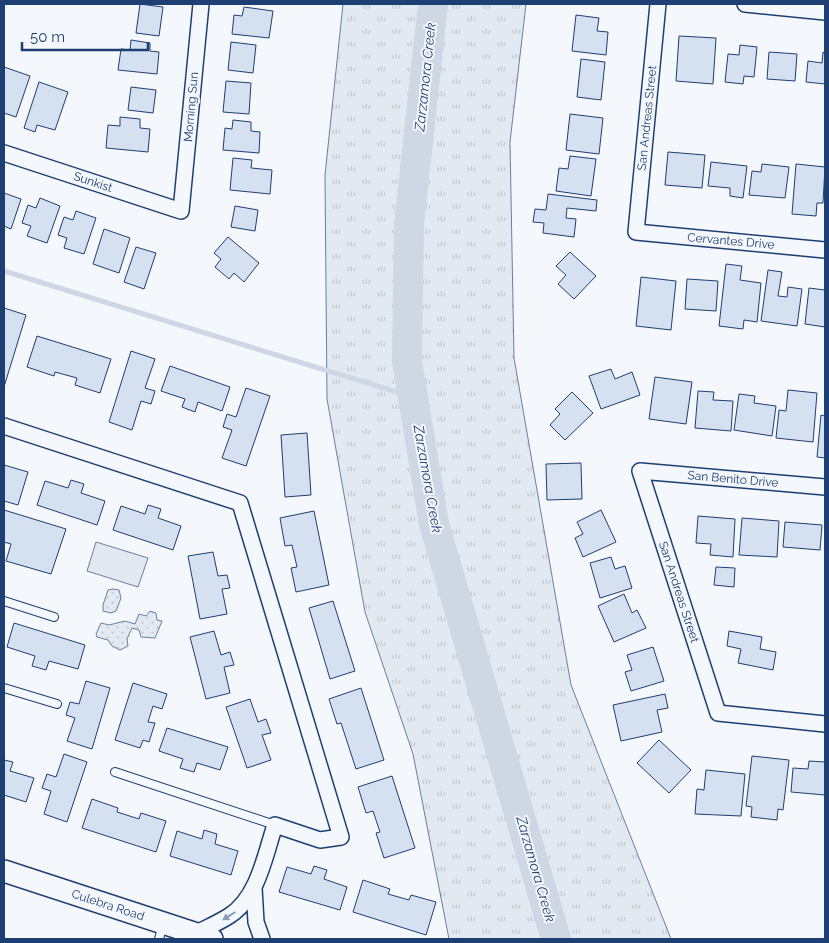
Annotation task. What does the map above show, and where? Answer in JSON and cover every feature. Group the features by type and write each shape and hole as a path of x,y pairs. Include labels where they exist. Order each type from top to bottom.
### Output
{"main road":[{"name":"Culebra Road","path":"4,872 161,931 203,936"}],"street":[{"name":"Morning Sun","path":"181,211 201,4"},
{"name":"San Andreas Street","path":"636,232 658,4"},
{"path":"745,4 825,12"},
{"name":"Sunkist","path":"4,153 181,211"},
{"name":"Cervantes Drive","path":"636,232 825,250"},
{"path":"4,426 240,503 340,837 320,840 275,825 254,888 256,922 262,939"},
{"name":"San Andreas Street","path":"640,470 718,714 825,724"},
{"name":"San Benito Drive","path":"640,470 825,487"},
{"path":"203,936 230,916 254,888"}],"lane":[{"path":"4,601 54,616"},
{"path":"4,688 57,704"},
{"path":"115,772 275,825"}],"green space":[{"path":"343,4 526,4 510,142 514,358 571,685 671,939 449,939 413,754 365,612 327,399 325,175"},
{"path":"96,542 148,558 138,587 87,571"},
{"path":"108,590 119,590 121,598 116,611 111,613 103,611"},
{"path":"150,611 156,613 157,620 162,621 155,638 141,637 139,630 132,628 127,639 128,646 120,650 112,646 108,640 97,637 96,634 101,623 109,625 125,621 135,624 139,614 146,616"}],"building":[{"path":"140,4 163,7 159,36 136,33"},
{"path":"244,7 273,11 269,38 232,34 234,15 242,16"},
{"path":"576,15 599,18 597,31 608,32 606,55 572,51"},
{"path":"679,36 716,38 713,84 676,81"},
{"path":"131,40 150,43 150,51 159,52 157,74 118,70 121,49 130,50"},
{"path":"231,42 256,45 253,73 228,70"},
{"path":"740,45 757,47 754,77 744,76 743,84 725,82 728,54 739,55"},
{"path":"769,52 797,54 795,81 767,79"},
{"path":"823,52 825,53 825,84 806,82 808,61 822,63"},
{"path":"581,59 605,62 601,100 577,97"},
{"path":"4,67 30,76 16,117 4,113"},
{"path":"226,81 251,83 249,114 223,112"},
{"path":"39,82 68,92 55,130 37,125 35,132 24,128"},
{"path":"131,87 156,90 153,113 128,110"},
{"path":"570,114 603,118 599,154 566,150"},
{"path":"120,117 140,119 140,128 150,129 148,152 106,148 108,125 120,126"},
{"path":"233,120 251,122 251,131 260,132 259,153 223,150 225,128 232,129"},
{"path":"668,152 705,155 702,188 665,185"},
{"path":"570,156 596,159 591,196 556,191 559,168 568,169"},
{"path":"233,158 252,160 251,168 272,170 270,194 230,190"},
{"path":"711,162 747,166 743,198 730,196 730,188 708,186"},
{"path":"762,164 789,167 785,198 749,195 752,171 761,172"},
{"path":"796,164 825,167 823,203 817,203 816,216 792,214"},
{"path":"4,193 21,199 11,229 4,226"},
{"path":"548,194 597,200 596,211 567,208 566,218 576,219 574,237 543,233 544,223 533,222 535,209 546,210"},
{"path":"40,198 60,206 47,243 27,236 31,226 22,223 28,205 36,208"},
{"path":"235,206 258,210 255,231 231,227"},
{"path":"76,211 96,218 84,254 64,248 67,238 58,235 64,217 73,220"},
{"path":"104,229 130,238 119,273 93,264"},
{"path":"228,237 259,263 244,282 234,273 229,279 215,267 221,259 214,253"},
{"path":"136,247 156,253 144,289 124,282"},
{"path":"570,252 596,276 574,299 558,284 566,275 556,266"},
{"path":"726,264 742,266 740,280 761,283 757,322 744,320 743,329 719,326"},
{"path":"768,270 782,272 778,296 787,297 788,287 802,289 797,326 761,321"},
{"path":"641,277 676,281 671,330 636,326"},
{"path":"687,279 718,281 716,311 685,309"},
{"path":"809,288 825,290 825,327 805,324"},
{"path":"4,308 26,315 4,387"},
{"path":"37,336 111,359 100,393 75,385 77,378 55,372 54,376 27,367"},
{"path":"131,351 155,359 145,388 155,391 151,404 141,401 132,430 109,422"},
{"path":"170,366 230,387 222,411 198,402 195,412 182,407 185,399 161,391"},
{"path":"611,369 615,379 632,372 640,395 601,409 589,376"},
{"path":"655,377 692,382 686,424 649,419"},
{"path":"246,388 270,396 246,466 222,458 232,430 223,427 227,414 236,417"},
{"path":"788,390 817,393 813,442 776,438 779,410 786,411"},
{"path":"698,391 714,392 713,400 733,401 731,431 695,428"},
{"path":"572,392 593,413 565,440 550,425 560,414 555,409"},
{"path":"739,394 755,396 754,403 776,406 772,436 734,430"},
{"path":"821,415 825,416 825,458 817,457"},
{"path":"307,433 311,495 285,497 281,435"},
{"path":"581,463 582,499 547,500 546,464"},
{"path":"4,465 28,472 18,505 4,501"},
{"path":"71,480 84,484 81,493 105,501 97,525 37,505 45,481 68,488"},
{"path":"148,505 161,509 158,518 181,526 173,550 113,530 121,506 145,514"},
{"path":"4,510 66,529 51,574 6,561 11,544 4,542"},
{"path":"601,510 616,542 583,557 575,538 583,534 577,522"},
{"path":"314,511 329,585 296,592 291,568 297,567 292,545 285,546 280,518"},
{"path":"698,516 735,519 733,557 710,555 711,544 696,543"},
{"path":"742,518 779,521 777,557 739,555"},
{"path":"785,522 822,525 820,550 783,547"},
{"path":"213,552 218,576 227,575 230,588 222,589 227,614 200,619 188,556"},
{"path":"611,557 615,569 625,566 632,588 600,598 590,563"},
{"path":"716,567 735,568 734,587 714,585"},
{"path":"624,594 632,613 637,610 646,628 614,642 598,606"},
{"path":"333,601 355,671 330,679 309,608"},
{"path":"14,623 85,645 78,669 49,661 46,670 32,666 35,656 7,647"},
{"path":"214,631 221,655 230,652 234,665 224,667 230,693 206,699 190,637"},
{"path":"729,631 762,637 760,649 776,652 773,670 738,663 741,649 727,646"},
{"path":"653,647 664,681 631,691 625,672 632,670 627,655"},
{"path":"86,681 110,688 92,749 67,741 75,718 66,715 70,702 79,704"},
{"path":"133,683 167,694 162,709 153,706 148,722 155,723 149,742 143,740 140,748 115,740"},
{"path":"361,688 384,760 356,769 341,723 337,724 329,699"},
{"path":"665,694 668,708 657,710 662,732 621,741 613,705"},
{"path":"250,699 258,722 266,719 271,733 262,735 271,760 247,768 226,707"},
{"path":"167,728 228,747 220,770 197,763 194,772 180,768 183,759 159,751"},
{"path":"659,740 691,770 669,793 637,763"},
{"path":"64,754 87,762 67,822 44,814 51,791 42,788 47,774 56,777"},
{"path":"752,756 789,760 783,810 778,809 777,820 751,817 752,807 746,806"},
{"path":"4,760 13,762 10,771 34,778 26,802 4,795"},
{"path":"809,761 825,762 825,795 791,792 793,768 808,769"},
{"path":"706,770 745,774 741,816 695,814 697,789 704,790"},
{"path":"392,776 415,848 384,858 376,833 380,832 373,811 366,813 358,787"},
{"path":"92,799 118,808 117,812 139,819 141,813 166,821 156,852 82,828"},
{"path":"204,830 217,834 215,844 238,851 231,875 170,856 177,831 202,839"},
{"path":"314,866 327,870 324,879 347,887 340,910 279,892 287,867 311,874"},
{"path":"363,880 390,889 388,894 409,900 411,895 436,902 426,935 353,912"}],"waterway":[{"name":"Zarzamora Creek","path":"433,4 409,224 407,361 434,524 556,939"},
{"path":"4,271 413,397"}]}
